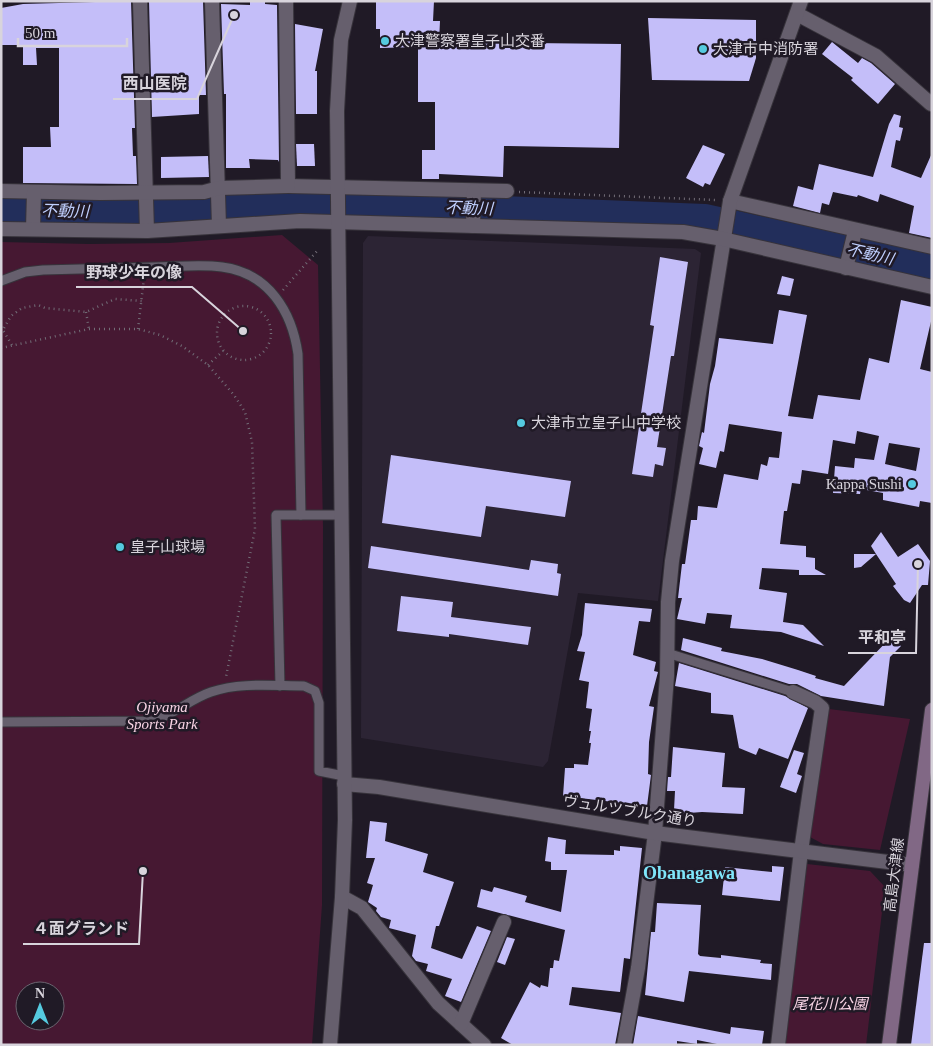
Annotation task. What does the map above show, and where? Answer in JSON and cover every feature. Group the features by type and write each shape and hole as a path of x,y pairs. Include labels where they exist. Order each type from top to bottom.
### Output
{"main road":[{"name":"高島大津線","path":"889,1045 932,710"}],"street":[{"path":"286,1 288,186"},
{"path":"330,1045 342,897 344,780 337,111 341,40 350,1"},
{"path":"140,2 146,230"},
{"path":"212,2 219,226"},
{"path":"624,1045 638,968 655,833 672,561 729,204 799,8 876,56 930,104"},
{"path":"1,190 34,193 144,193 204,192 219,189 288,186 337,186 507,191"},
{"path":"473,226 474,191"},
{"path":"33,229 34,193"},
{"path":"729,204 854,233 932,247"},
{"path":"1,228 146,230 337,218 473,226 683,232 724,236 932,287"},
{"path":"846,265 854,233"},
{"path":"778,1045 801,850 822,708 815,702 793,692"},
{"name":"ヴュルツブルク通り","path":"344,780 655,833 912,865"},
{"path":"342,897 362,908 438,1003 484,1045"},
{"path":"461,1024 504,922"}],"lane":[{"path":"1,281 25,272 43,270 223,267 260,282 277,297 288,314 294,330 298,354 301,515"},
{"path":"280,686 276,515 342,515"},
{"path":"667,653 793,692"},
{"path":"1,722 152,721 167,717 197,698 224,688 304,686 315,691 320,703 319,771 344,780"}],"path":[{"path":"507,191 729,204"},
{"path":"263,313 317,252"},
{"path":"138,329 144,268"},
{"path":"12,345 3,327 11,316 22,308 38,305 45,308 86,312 115,299 142,300"},
{"path":"248,306 263,313 270,326 270,340 263,353 250,360 235,359 223,351 216,336 220,319 232,308 248,306"},
{"path":"86,312 89,329"},
{"path":"1,348 89,329 138,329 160,335 182,346 208,365 234,394 245,412 252,442 255,529 224,688"},
{"path":"208,365 223,351"}],"shaded area":[{"name":"大津市立皇子山中学校","path":"368,236 695,249 701,253 658,601 578,593 548,761 543,767 361,738 363,243"}],"green space":[{"name":"Ojiyama Sports Park","path":"282,235 318,265 323,527 322,905 312,1045 1,1045 1,242 169,243"},
{"path":"829,709 910,719 880,850 823,844 810,837"},
{"name":"尾花川公園","path":"807,864 870,871 885,887 866,1045 784,1045"}],"building":[{"path":"131,1 135,128 132,128 137,184 23,183 23,147 51,147 50,127 59,127 59,48 36,48 37,65 23,65 23,45 1,45 1,8 23,4"},
{"path":"149,1 203,1 206,95 199,95 199,114 152,117"},
{"path":"250,1 265,1 265,4 277,5 279,162 278,160 249,159 250,168 226,168 226,94 224,94 221,4 250,5"},
{"path":"376,1 434,1 433,21 440,21 439,42 621,44 619,148 504,146 503,177 439,174 439,179 422,179 422,150 435,150 435,102 418,102 418,47 380,48 380,29 376,29"},
{"path":"648,18 756,20 756,58 749,81 652,80"},
{"path":"295,24 323,29 315,71 317,71 317,114 296,114"},
{"path":"832,42 858,63 862,58 871,63 895,84 878,104 851,80 853,78 822,54"},
{"path":"894,114 901,116 899,127 903,128 900,141 896,140 891,167 921,178 932,153 932,238 909,233 914,206 880,194 878,202 858,195 857,197 833,192 829,205 822,203 820,213 793,206 798,186 813,190 819,164 873,177 889,124"},
{"path":"296,144 314,144 315,166 297,166"},
{"path":"703,145 725,154 710,185 705,183 703,187 686,178"},
{"path":"208,156 209,177 161,178 161,157"},
{"path":"660,257 688,262 674,356 671,356 657,447 666,448 663,466 655,464 653,477 632,474 654,326 650,325"},
{"path":"782,276 794,279 790,296 777,294"},
{"path":"901,300 932,307 932,317 920,369 932,372 932,503 920,501 919,507 883,500 883,493 861,489 860,494 833,493 835,466 854,468 855,458 874,460 879,436 857,431 855,444 833,440 828,474 802,470 800,484 792,483 787,511 784,511 780,544 806,546 806,557 815,558 815,569 826,575 799,575 799,570 762,568 759,589 787,593 783,622 803,625 824,646 781,632 730,628 732,615 707,613 705,624 677,619 682,598 678,598 682,564 685,564 691,520 697,520 698,506 717,508 724,474 758,480 761,464 767,466 769,457 779,458 782,432 729,424 724,452 720,451 716,468 699,464 703,448 699,446 702,432 704,433 710,384 719,338 773,344 779,310 807,315 788,416 813,419 818,395 860,400 869,358 889,363","holes":["889,443 920,448 916,471 885,464"]},
{"path":"391,455 571,481 565,517 486,506 481,537 382,523"},
{"path":"881,532 898,557 918,544 930,561 928,585 922,585 910,603 904,600 893,586 896,584 871,546"},
{"path":"371,546 529,570 531,560 558,564 557,573 561,574 558,596 368,568"},
{"path":"854,554 876,554 861,567 854,568"},
{"path":"401,596 453,602 451,617 531,627 528,645 449,634 449,637 397,631"},
{"path":"585,603 652,609 650,622 639,621 633,655 656,662 654,671 658,672 649,706 654,707 649,742 648,774 651,775 647,806 563,796 565,768 574,768 574,764 588,765 591,743 589,743 591,731 589,731 592,709 586,708 589,682 579,680 585,652 577,651 582,635"},
{"path":"891,637 901,646 890,657 884,706 821,696 797,684 789,684 681,650 683,638 722,648 721,651 762,659 844,686"},
{"path":"679,663 785,696 808,708 788,759 759,748 756,755 739,748 733,715 711,713 711,693 675,686"},
{"path":"673,747 725,753 722,787 745,788 743,814 702,812 676,814 674,810 675,791 667,791 668,777 671,777"},
{"path":"794,750 804,753 797,774 802,776 796,793 780,787"},
{"path":"370,821 387,823 385,841 428,854 423,872 454,882 439,926 436,926 431,948 462,959 477,926 491,931 461,1002 445,996 452,979 426,971 428,964 416,961 412,956 416,935 389,928 391,920 381,917 376,911 377,908 368,902 373,885 367,883 375,858 366,858"},
{"path":"548,837 566,840 565,854 614,855 614,850 620,851 620,846 642,848 630,959 624,958 620,992 572,987 569,1005 621,1013 615,1045 513,1045 501,1038 530,982 540,988 541,985 548,987 550,968 553,968 554,960 559,961 565,930 477,907 481,889 492,892 494,887 527,896 525,902 561,912 567,870 551,870 551,862 545,861"},
{"path":"772,866 784,867 780,901 722,895 725,867 772,872"},
{"path":"657,903 701,905 698,954 700,956 721,958 721,955 761,960 760,963 772,964 771,980 689,971 684,1002 645,995 651,932 655,932"},
{"path":"507,937 515,939 505,965 497,962"},
{"path":"924,943 932,943 932,1045 911,1045"},
{"path":"638,1016 730,1034 731,1027 764,1031 762,1045 722,1045 697,1040 697,1044 677,1041 677,1045 633,1045"}],"waterway":[{"name":"不動川","path":"1,210 132,212 299,201 705,217 932,267"}],"place":[{"name":"西山医院","path":"234,15"},
{"name":"大津警察署皇子山交番","path":"385,41"},
{"name":"大津市中消防署","path":"703,49"},
{"name":"野球少年の像","path":"243,331"},
{"name":"大津市立皇子山中学校","path":"521,423"},
{"name":"Kappa Sushi","path":"912,484"},
{"name":"皇子山球場","path":"120,547"},
{"name":"平和亭","path":"918,564"},
{"name":"４面グランド","path":"143,871"}],"district":[{"name":"Obanagawa","path":"689,873"}]}
